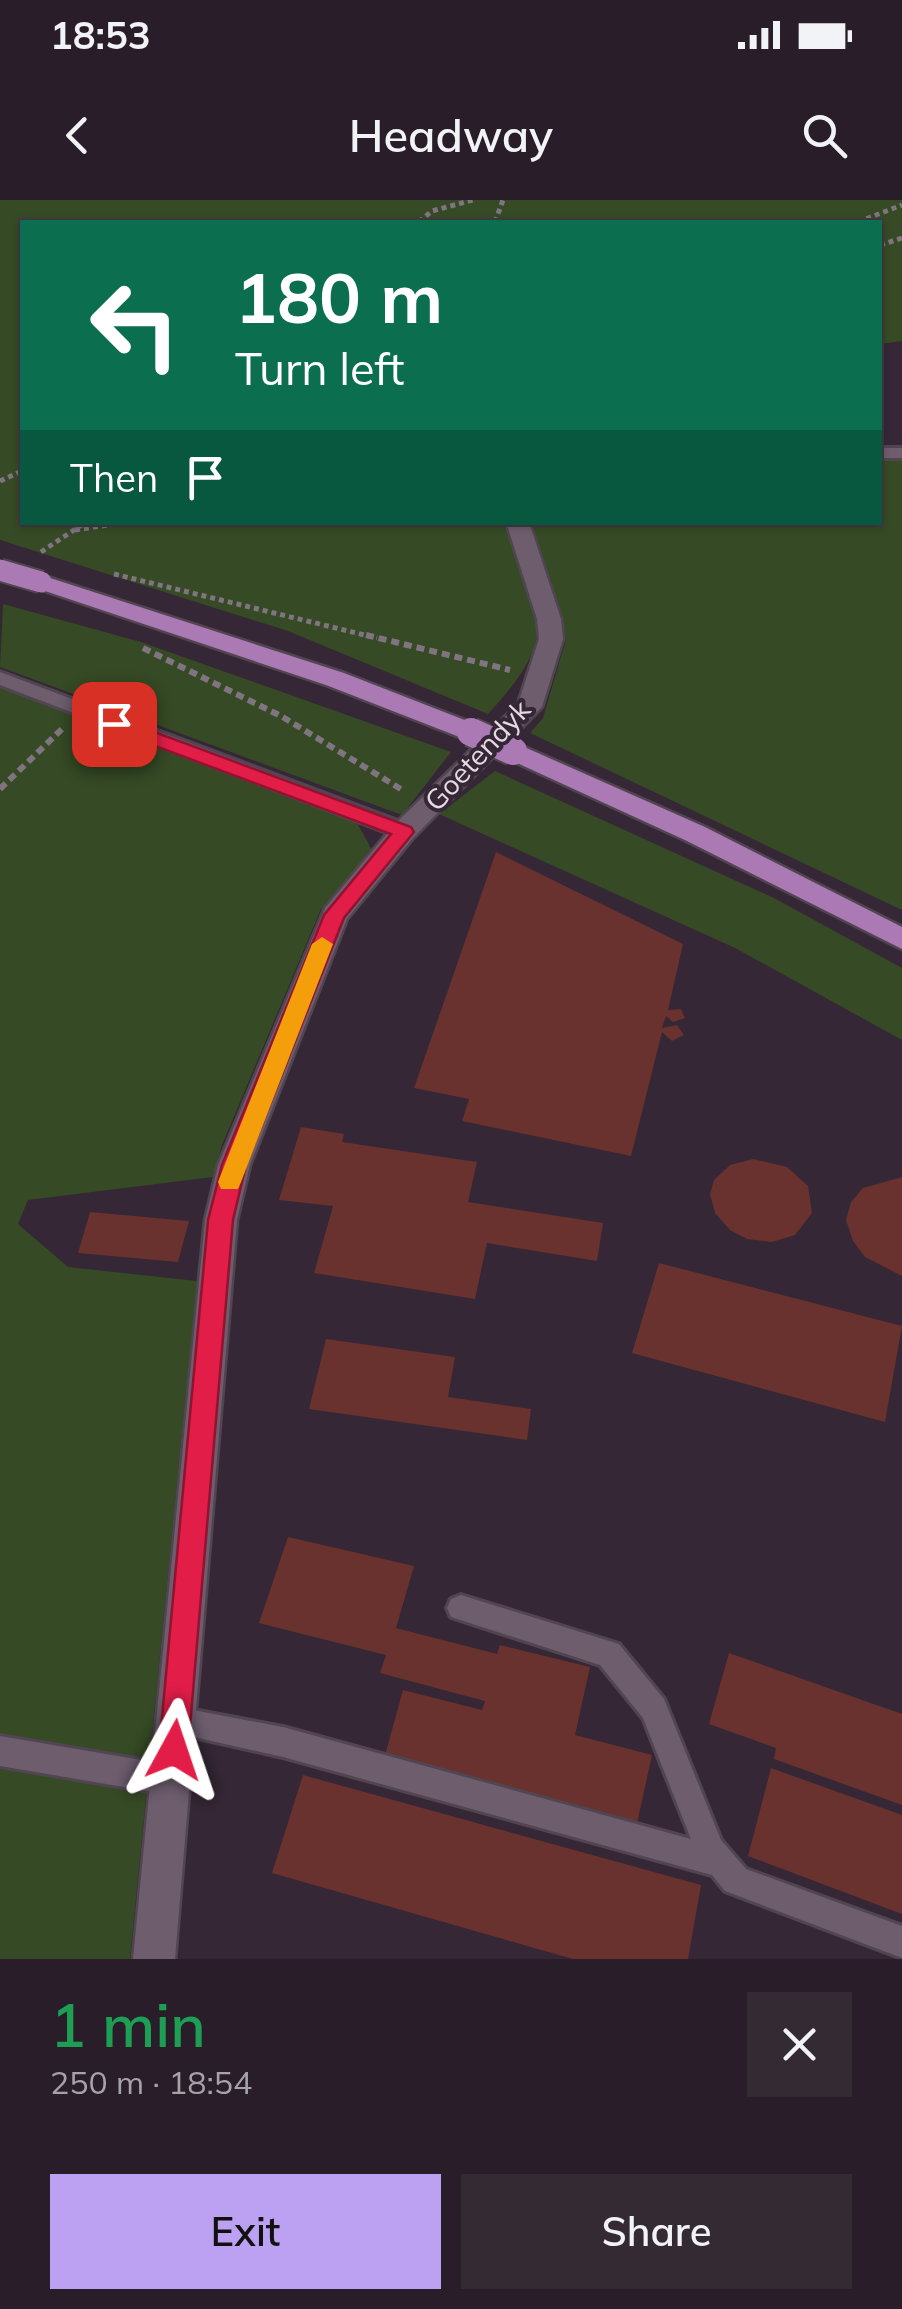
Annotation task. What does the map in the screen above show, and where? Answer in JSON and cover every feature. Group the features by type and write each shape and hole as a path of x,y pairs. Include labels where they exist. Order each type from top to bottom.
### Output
{"main road":[{"path":"0,570 335,679 471,732 712,842 902,939"}],"street":[{"name":"Goetendyk","path":"154,1959 220,1220 234,1165 334,915 404,832 529,706 551,639 549,619 518,525"}],"lane":[{"path":"0,678 404,832"},
{"path":"461,1608 609,1654 654,1709 710,1850 736,1880 902,1942"},
{"path":"177,1721 283,1742 722,1863"},
{"path":"0,1752 171,1780"}],"path":[{"path":"421,220 432,211 473,200"},
{"path":"863,220 902,205"},
{"path":"73,531 110,525"},
{"path":"108,573 539,678"},
{"path":"139,646 281,716 432,806"},
{"path":"0,788 81,712"}],"green space":[{"path":"0,200 902,200 902,341 882,344 882,220 20,220 20,525 507,525 535,603 537,623 527,663 488,714 288,631 0,540"},
{"path":"882,456 902,457 902,910 530,733 543,718 566,639 527,525 882,525"},
{"path":"3,604 141,642 451,752 402,815 0,667"},
{"path":"0,687 356,821 372,850 321,909 222,1145 213,1177 28,1200 18,1224 68,1267 197,1281 130,1959 0,1959"},
{"path":"495,771 774,898 902,968 902,1040 735,948 439,814"}],"building":[{"path":"496,852 683,944 668,1010 681,1009 685,1018 673,1022 666,1016 662,1028 677,1025 684,1035 672,1041 662,1032 631,1156 462,1121 469,1099 414,1088"},
{"path":"301,1127 344,1134 342,1142 477,1162 468,1202 603,1223 597,1261 487,1243 475,1299 314,1273 333,1206 279,1200"},
{"path":"753,1159 787,1167 808,1186 812,1213 795,1235 772,1242 747,1239 730,1230 715,1213 710,1194 714,1180 730,1165"},
{"path":"902,1177 902,1276 865,1257 853,1241 846,1220 851,1202 863,1188"},
{"path":"90,1212 189,1221 178,1262 78,1253"},
{"path":"659,1263 902,1326 885,1422 632,1353"},
{"path":"326,1339 455,1357 448,1397 531,1409 527,1440 309,1409"},
{"path":"288,1537 414,1566 396,1628 497,1654 500,1645 590,1667 575,1735 652,1755 636,1828 384,1759 403,1690 482,1710 485,1701 380,1673 386,1655 259,1623"},
{"path":"729,1653 902,1714 902,1805 774,1759 776,1748 709,1724"},
{"path":"771,1768 902,1815 902,1914 748,1856"},
{"path":"303,1775 701,1885 688,1959 573,1959 272,1873"}],"slow traffic":[{"path":"230,1182 322,944"}],"route":[{"path":"114,724 404,832 334,915 234,1165 220,1220 174,1750"}]}
